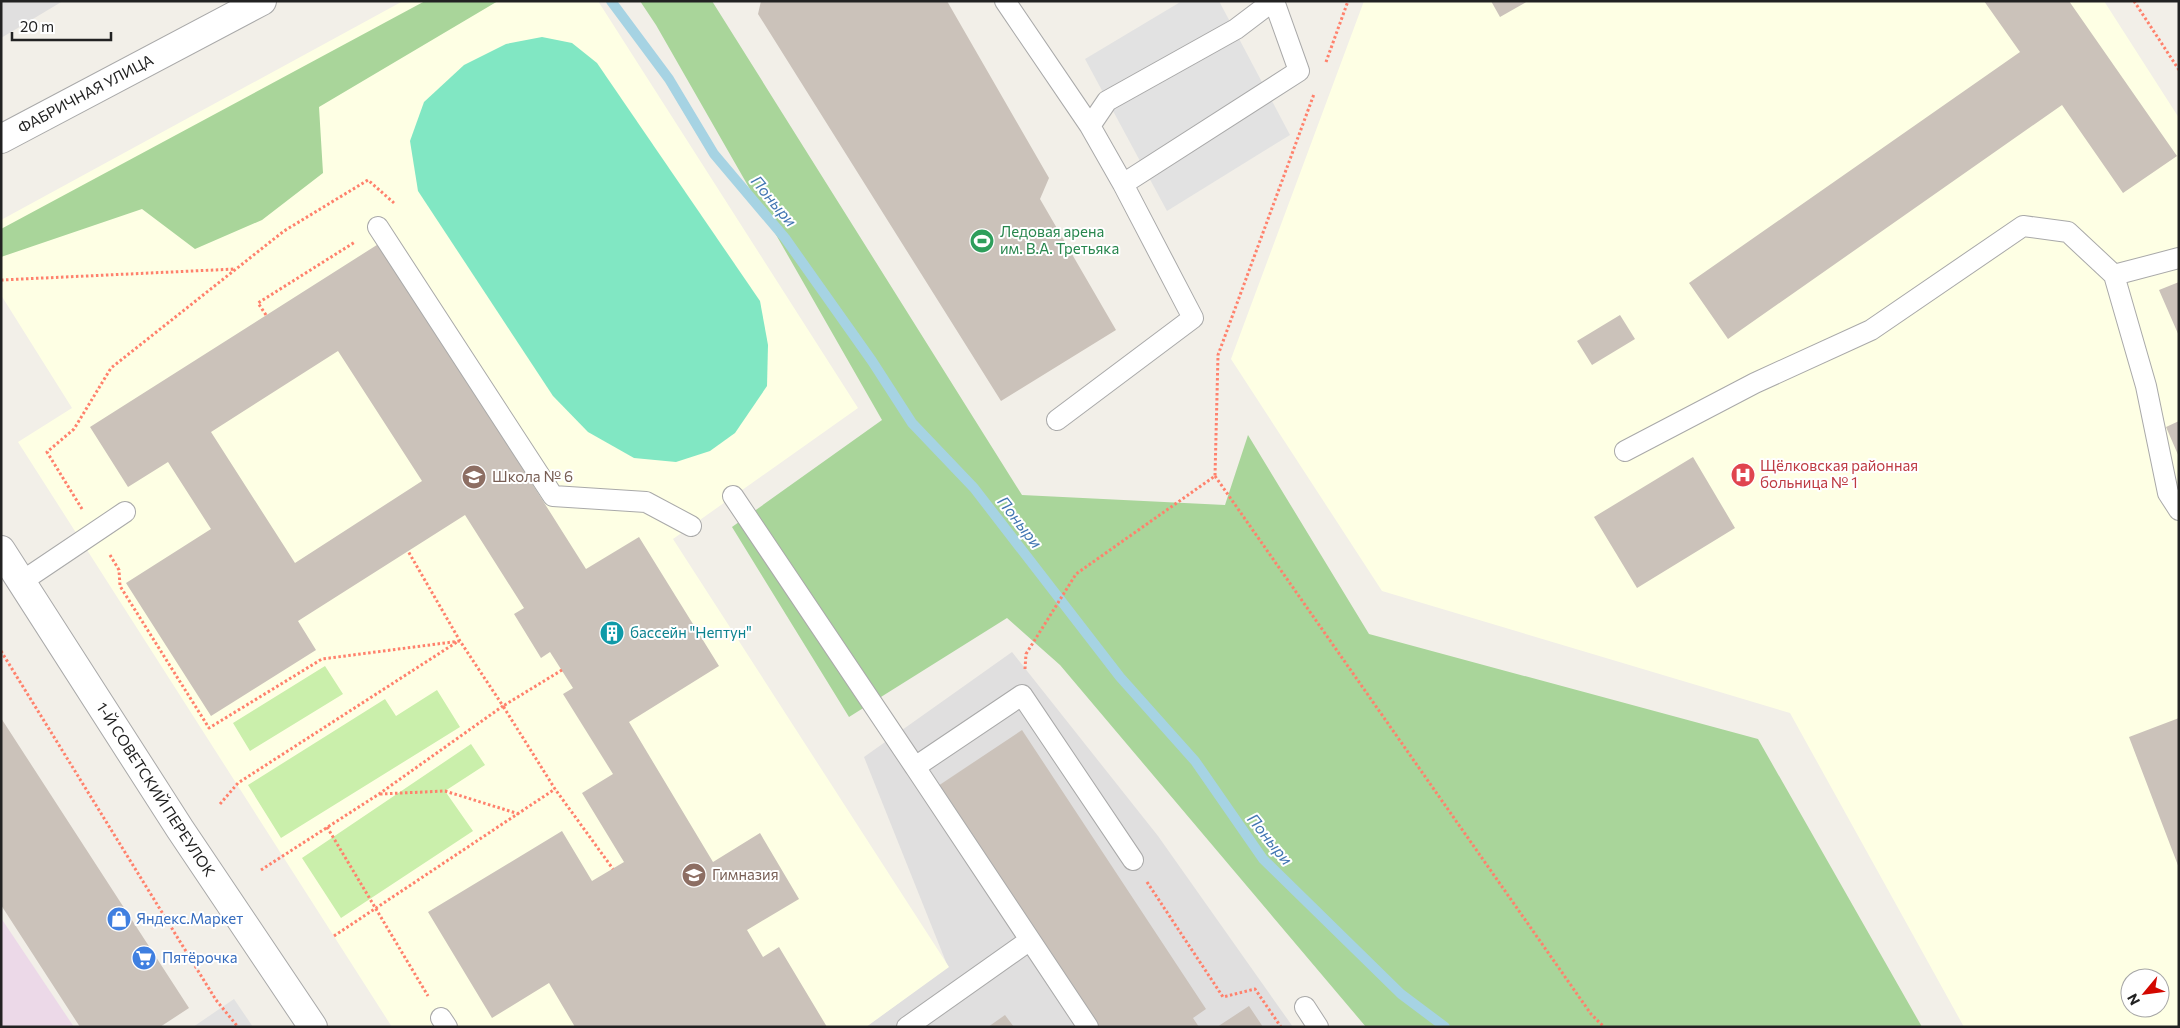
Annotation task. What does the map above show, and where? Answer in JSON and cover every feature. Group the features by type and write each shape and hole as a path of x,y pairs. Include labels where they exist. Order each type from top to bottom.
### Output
{"street":[{"name":"ФАБРИЧНАЯ УЛИЦА","path":"225,21 245,1"},
{"name":"ФАБРИЧНАЯ УЛИЦА","path":"1,140 262,1"},
{"name":"1-Й СОВЕТСКИЙ ПЕРЕУЛОК","path":"1,550 180,829 313,1027"}],"lane":[{"path":"1005,1 1090,126 1194,318 1057,420"},
{"path":"1090,126 1107,101 1236,28 1274,1 1299,71 1123,184"},
{"path":"1625,451 1755,382 1871,330 2023,226 2068,232 2114,276 2146,386 2168,493 2179,510"},
{"path":"378,227 553,496 646,502 691,526"},
{"path":"2114,276 2179,258"},
{"path":"733,496 1088,1027"},
{"path":"21,582 125,512"},
{"path":"915,767 1022,695 1133,860"},
{"path":"906,1027 1030,940"},
{"path":"1305,1007 1318,1027"}],"path":[{"path":"1324,66 1348,1"},
{"path":"2134,1 2179,70"},
{"path":"1317,85 1218,355 1215,476 1591,1014 1604,1027"},
{"path":"266,315 258,303 402,211 368,180 284,231 111,368 74,429 46,452 119,570 120,586 209,728 322,659 460,641"},
{"path":"1,280 236,269"},
{"path":"1022,695 1026,654 1076,574 1215,476"},
{"path":"408,551 460,641 555,789 613,869"},
{"path":"220,804 238,784 460,641"},
{"path":"1,651 216,1000 238,1027"},
{"path":"261,870 379,794 503,706 562,670"},
{"path":"334,936 555,789"},
{"path":"379,794 445,791 519,814"},
{"path":"327,827 444,1022"},
{"path":"1133,860 1223,997 1255,989 1281,1027"}],"shaded area":[{"path":"1,1 63,1 1,38"},
{"path":"403,1 598,1 858,408 673,539 949,967 866,1027 392,1027 18,442 72,408 1,295 1,220"},
{"path":"1182,1 1219,1 1290,135 1167,211 1085,59"},
{"name":"Щёлковская районная больница № 1","path":"1364,1 2104,1 2179,118 2179,1027 1964,1027 1790,713 1382,591 1231,359"},
{"path":"1012,652 1158,836 1293,1027 866,1027 948,967 864,757"},
{"path":"1,918 74,1027 1,1027"},
{"path":"234,999 253,1027 193,1027"}],"green space":[{"path":"425,1 498,1 319,107 323,173 262,220 195,249 142,209 1,257 1,229"},
{"path":"640,1 712,1 1022,495 1225,505 1248,435 1369,634 1758,739 1922,1027 1366,1027 1060,665 1007,618 849,717 732,527 882,420 656,25"},
{"path":"542,37 572,43 597,63 760,301 768,345 767,386 735,433 710,451 676,462 634,458 588,432 553,396 418,191 410,141 424,102 464,65 506,44"},
{"path":"325,666 343,694 250,751 233,723"},
{"path":"437,690 460,727 281,838 248,785 385,699 396,716"},
{"path":"471,744 485,765 445,791 473,831 341,918 302,858"}],"building":[{"name":"Ледовая арена им. В.А. Третьяка","path":"761,1 947,1 1049,178 1040,199 1116,330 1001,401 758,14"},
{"path":"1491,1 1528,1 1500,17"},
{"path":"1984,1 2069,1 2177,156 2123,193 2062,105 1728,339 1689,283 2020,52"},
{"path":"380,243 586,569 639,537 719,666 629,722 713,862 760,833 799,899 747,930 763,957 779,947 827,1027 575,1027 549,983 492,1018 428,912 562,831 592,881 624,862 582,793 613,774 563,694 573,688 550,652 541,658 514,614 524,608 465,515 298,621 316,650 211,716 126,583 211,529 168,462 128,487 90,427","holes":["338,351 422,481 295,563 211,432"]},
{"path":"2179,282 2179,336 2159,290"},
{"path":"1620,315 1635,339 1592,365 1577,341"},
{"path":"2179,421 2179,457 2166,427"},
{"path":"1693,457 1735,528 1637,588 1594,517"},
{"path":"1,718 189,1008 160,1027 80,1027 1,905"},
{"path":"2179,718 2179,868 2129,737"},
{"path":"1022,730 1206,1009 1193,1018 1199,1027 1097,1027 938,786"},
{"path":"1249,1006 1263,1027 1217,1027"},
{"path":"1005,1015 1014,1027 988,1027"}],"waterway":[{"name":"Поныри","path":"611,1 669,79 714,154 785,238 872,361 912,423 974,488 1120,677 1195,761 1263,859 1401,994 1445,1027"}],"place":[{"name":"Ледовая арена им. В.А. Третьяка","path":"982,241"},
{"name":"Щёлковская районная больница № 1","path":"1743,475"},
{"name":"Школа № 6","path":"474,477"},
{"name":"бассейн \"Нептун\"","path":"612,633"},
{"name":"Гимназия","path":"694,875"},
{"name":"Яндекс.Маркет","path":"119,919"},
{"name":"Пятёрочка","path":"144,958"}]}
